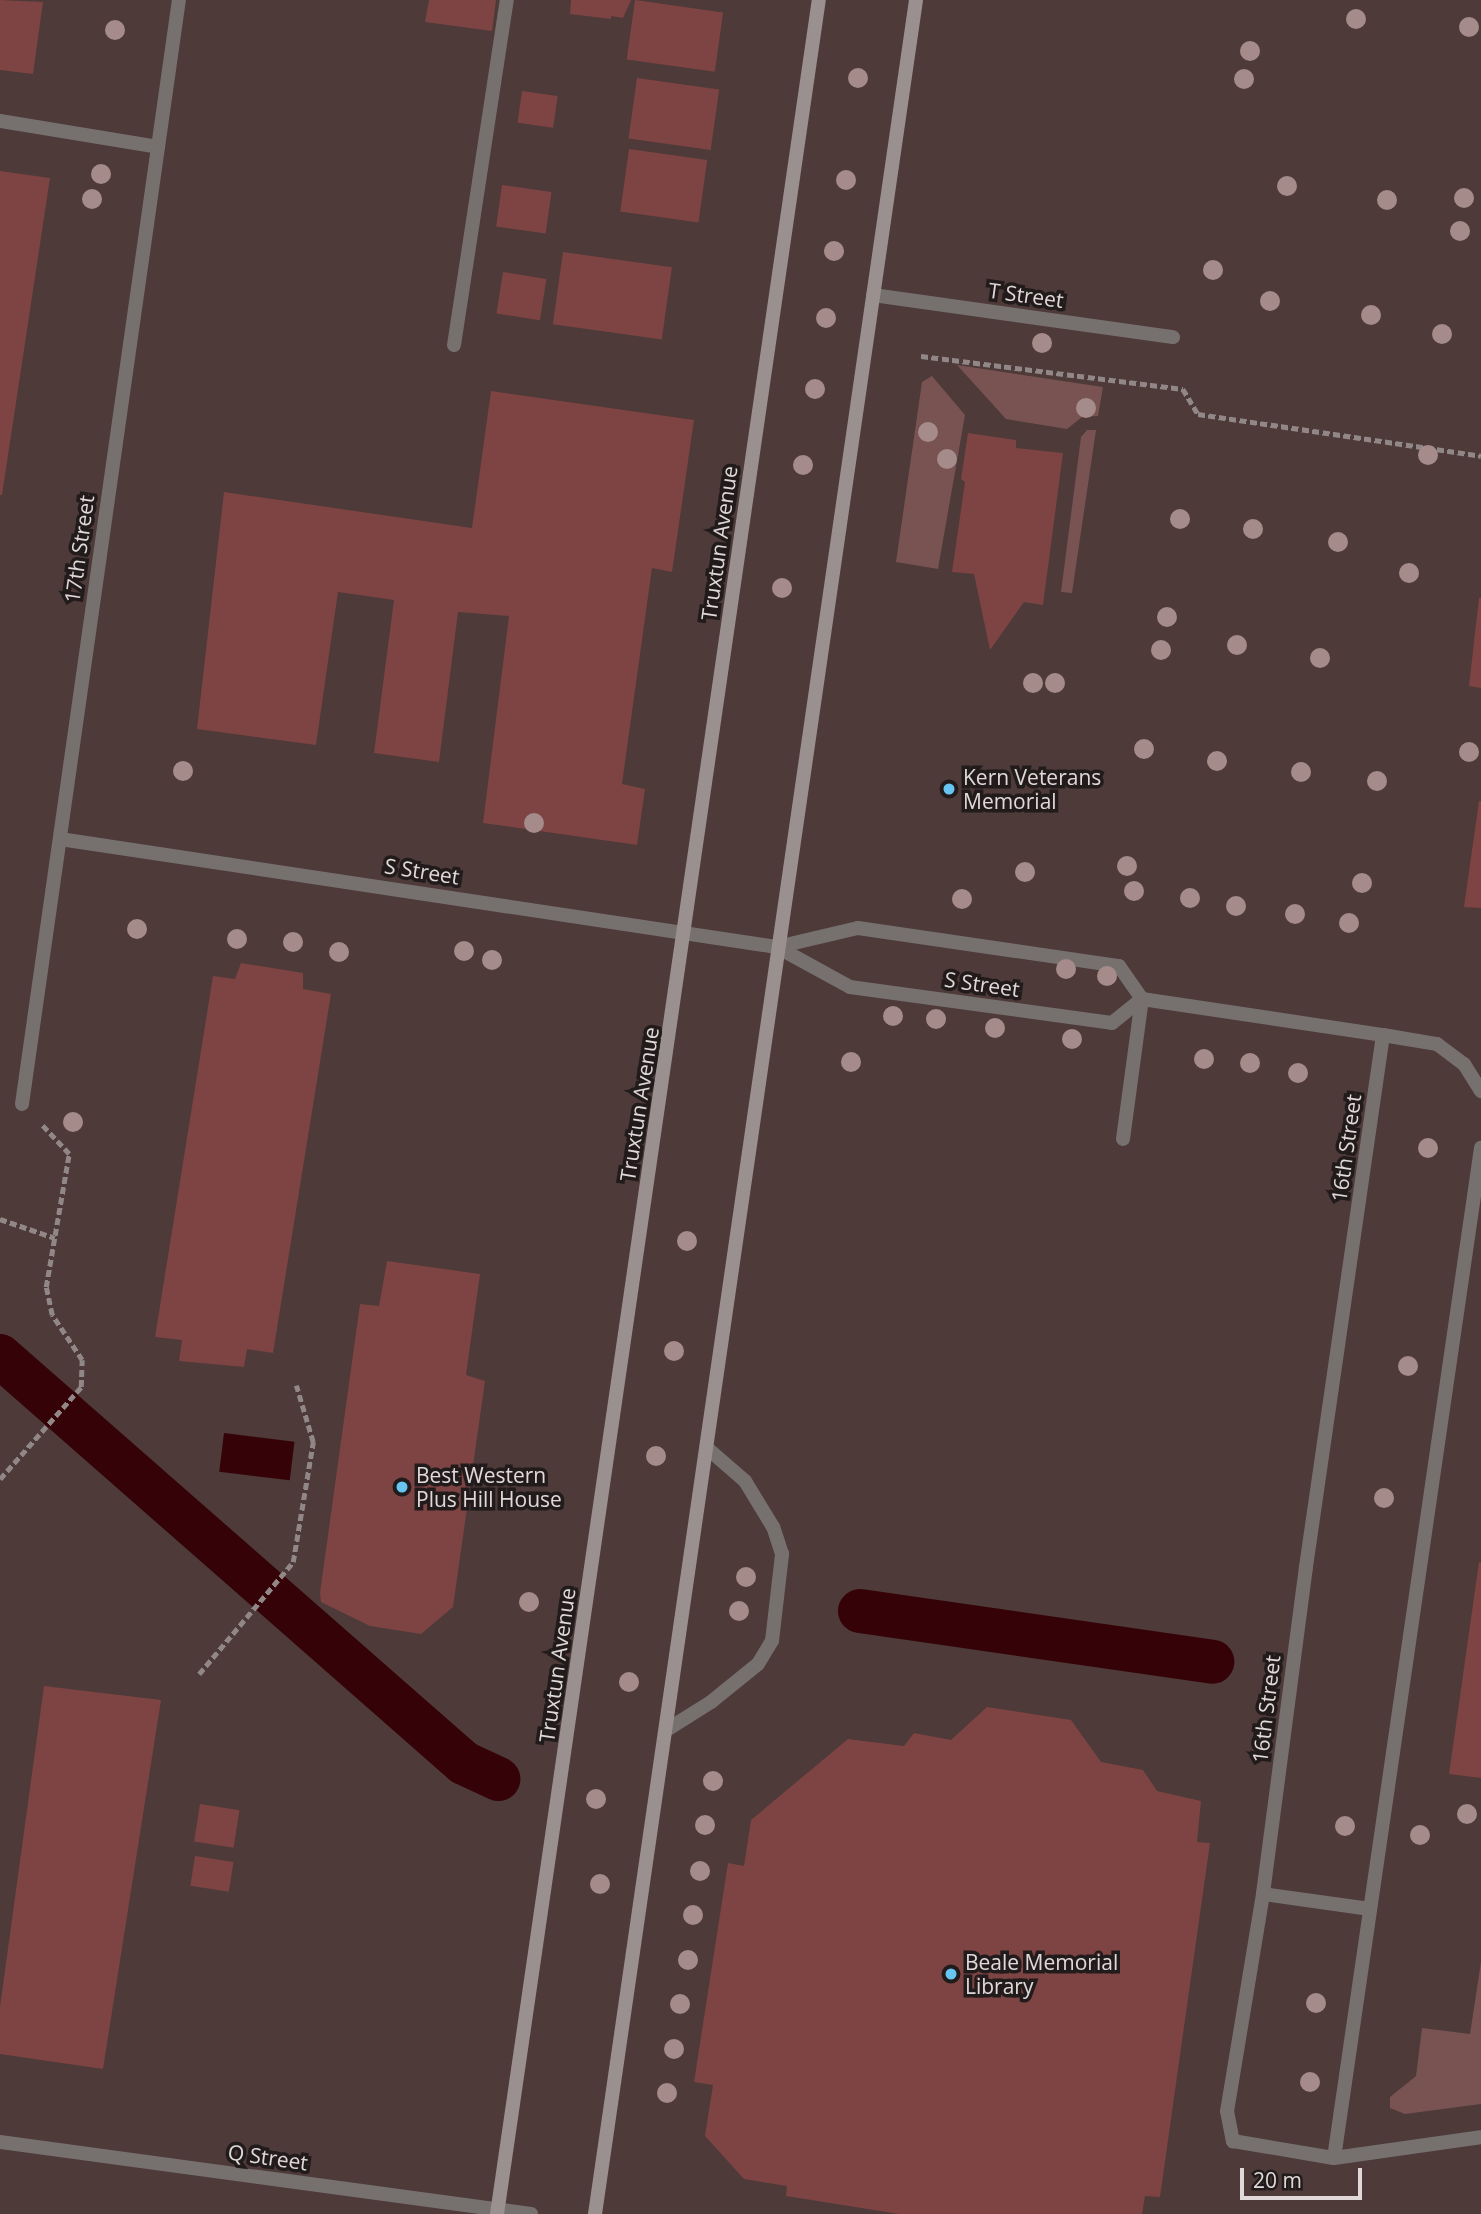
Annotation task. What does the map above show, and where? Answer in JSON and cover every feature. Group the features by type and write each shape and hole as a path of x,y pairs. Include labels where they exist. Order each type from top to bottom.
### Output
{"main road":[{"name":"Truxtun Avenue","path":"498,2211 686,934 819,0"},
{"path":"595,2214 668,1729 777,947 916,0"}],"street":[{"name":"17th Street","path":"22,1104 179,0"},
{"path":"454,345 508,0"},
{"path":"0,121 158,147"},
{"name":"T Street","path":"873,295 1173,337"},
{"name":"S Street","path":"60,839 777,947 850,988 1112,1023 1142,999 1119,967 858,928 777,947"},
{"path":"1123,1139 1142,999 1437,1044 1464,1063 1481,1091"},
{"name":"16th Street","path":"1383,1035 1304,1581 1263,1894 1227,2111 1233,2141 1334,2158 1481,2137"},
{"path":"1334,2158 1481,1148"},
{"path":"668,1729 711,1702 758,1664 772,1641 782,1553 772,1527 745,1481 707,1448"},
{"path":"1263,1894 1370,1909"},
{"name":"Q Street","path":"0,2142 531,2214"}],"path":[{"path":"921,356 1183,389 1198,414 1481,456"},
{"path":"0,1479 81,1387 82,1360 52,1315 46,1287 69,1154 22,1104"},
{"path":"0,1219 55,1238"},
{"path":"200,1674 293,1562 313,1442 296,1385"}],"shaded area":[{"path":"0,0 1481,0 1481,2214 0,2214"},
{"path":"957,365 1103,387 1098,416 1082,417 1067,429 1006,419"},
{"path":"932,376 965,415 938,569 896,562 922,382"},
{"path":"1087,430 1096,430 1072,593 1061,592 1081,437"},
{"path":"224,1433 294,1442 290,1480 219,1472"},
{"path":"1481,1962 1481,2104 1405,2114 1390,2108 1390,2097 1416,2076 1422,2028 1470,2034"}],"building":[{"path":"0,0 43,2 33,74 0,70"},
{"path":"429,0 496,0 492,31 425,22"},
{"path":"571,0 631,0 623,18 611,16 611,19 570,14"},
{"path":"635,0 723,12 715,72 627,59"},
{"path":"637,78 719,90 711,150 629,138"},
{"path":"522,91 558,96 553,128 518,123"},
{"path":"629,149 707,160 698,222 620,211"},
{"path":"0,171 50,178 2,495 0,495"},
{"path":"502,185 552,192 546,234 496,227"},
{"path":"563,252 672,267 662,340 553,324"},
{"path":"503,272 546,279 540,320 496,313"},
{"path":"491,391 694,420 672,572 652,568 622,784 645,789 637,845 483,823 509,616 458,612 439,762 374,753 394,600 338,592 316,745 197,729 224,492 472,528"},
{"path":"968,433 1016,440 1016,448 1063,453 1043,605 1024,602 990,650 974,574 952,572 965,482 961,479"},
{"path":"1481,598 1481,688 1469,686"},
{"path":"1479,801 1481,908 1464,907"},
{"path":"241,963 303,973 303,989 331,994 273,1353 247,1349 244,1367 179,1361 182,1340 155,1337 213,976 235,979"},
{"name":"Best Western Plus Hill House","path":"387,1261 480,1274 466,1375 485,1381 453,1607 421,1634 370,1626 321,1602 320,1593 360,1304 379,1306"},
{"path":"1479,1562 1481,1563 1481,1778 1449,1774"},
{"path":"44,1686 161,1700 103,2069 0,2054 0,2007"},
{"name":"Beale Memorial Library","path":"987,1707 1071,1720 1101,1762 1143,1770 1157,1791 1201,1801 1197,1842 1210,1843 1160,2197 1145,2196 1142,2214 899,2214 786,2196 787,2186 744,2179 705,2136 713,2085 694,2082 728,1863 744,1866 751,1820 848,1739 904,1746 914,1733 951,1740"},
{"path":"200,1804 240,1810 234,1848 194,1842"},
{"path":"195,1856 234,1862 229,1892 190,1886"}],"waterway":[{"path":"0,1356 464,1763 498,1779"},
{"path":"860,1611 1212,1662"}],"place":[{"name":"Kern Veterans Memorial","path":"949,789"},
{"name":"Best Western Plus Hill House","path":"402,1487"},
{"name":"Beale Memorial Library","path":"951,1974"}]}
